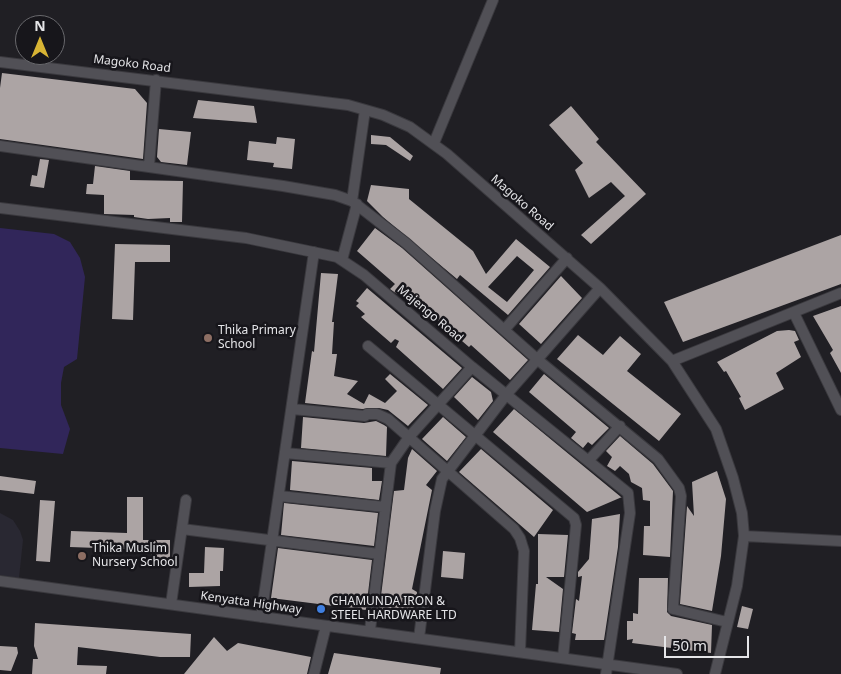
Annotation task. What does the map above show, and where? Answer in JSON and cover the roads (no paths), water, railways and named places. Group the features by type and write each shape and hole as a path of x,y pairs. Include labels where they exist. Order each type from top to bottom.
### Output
{"street":[{"path":"434,143 493,0"},
{"name":"Magoko Road","path":"0,62 348,105 410,127 434,143 600,288 672,360 716,429 733,478 742,513 744,536 738,586 727,622 715,674"},
{"path":"149,166 156,80"},
{"path":"342,260 354,203 365,110"},
{"path":"0,146 149,166 335,195 354,203 406,243 538,360 658,458 679,488 681,496 673,609 727,622"},
{"name":"Majengo Road","path":"0,208 246,238 314,252 342,260 422,322 472,367 628,493 630,513 606,674"},
{"path":"260,617 314,252"},
{"path":"505,329 566,258"},
{"path":"419,638 439,486 447,470 506,395 600,288"},
{"path":"672,360 841,293"},
{"path":"794,313 841,410"},
{"path":"368,346 476,434 574,518 576,525 563,658"},
{"path":"370,630 392,463 409,437 472,367"},
{"path":"292,409 365,416 367,414 377,414 388,419 514,529 520,538 524,551 520,652"},
{"path":"589,460 620,426"},
{"path":"285,452 392,463"},
{"path":"279,496 385,507"},
{"path":"171,604 186,500"},
{"path":"182,529 272,542 379,554"},
{"path":"744,536 841,541"},
{"name":"Kenyatta Highway","path":"0,581 326,626 370,630 677,674"},
{"path":"314,674 326,626"}],"place":[{"name":"Thika Primary School","path":"208,338"},
{"name":"Thika Muslim Nursery School","path":"82,556"},
{"name":"CHAMUNDA IRON & STEEL HARDWARE LTD","path":"321,609"}]}
